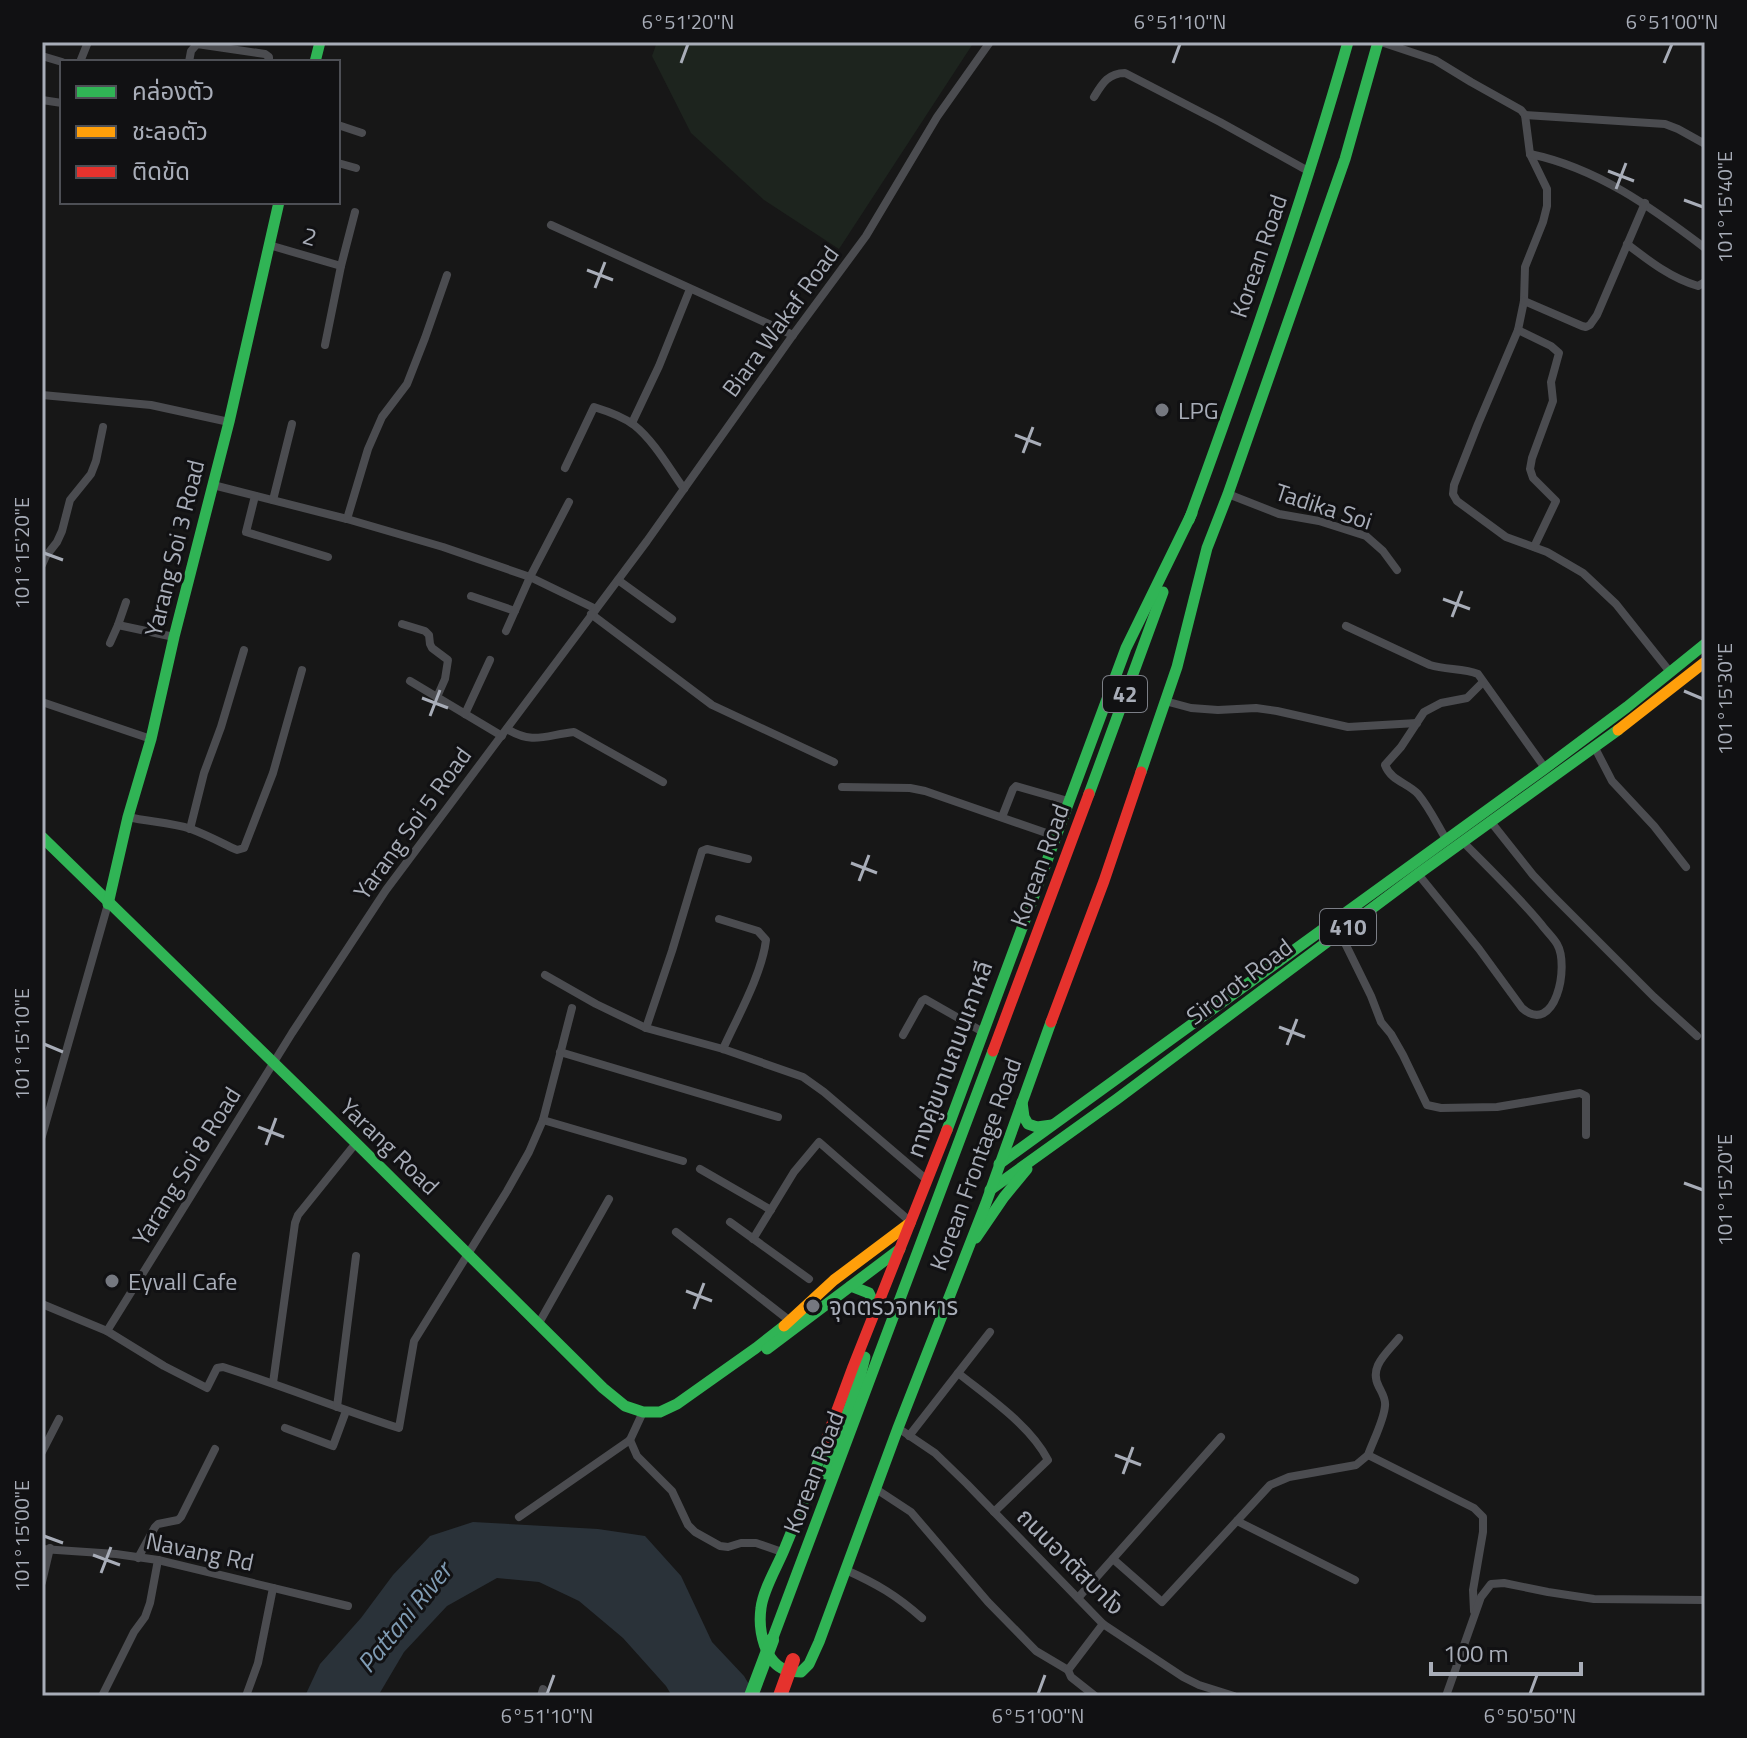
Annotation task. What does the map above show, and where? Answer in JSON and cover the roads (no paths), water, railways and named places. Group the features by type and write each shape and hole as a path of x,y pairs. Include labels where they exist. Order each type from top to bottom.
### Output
{"main road":[{"name":"Korean Road","path":"751,1696 1022,976 1229,413 1310,172 1348,42"},
{"name":"Korean Road","path":"1207,548 1345,159 1379,42"},
{"name":"Yarang Soi 3 Road","path":"108,904 229,422 279,204"},
{"path":"1296,213 1321,223"},
{"path":"1229,413 1262,395"},
{"name":"ทางคู่ขนานถนนเกาหลี","path":"877,1310 901,1249 908,1219 927,1180 1126,648 1192,513"},
{"name":"Korean Frontage Road","path":"877,1310 761,1605 764,1646 777,1666 790,1673 801,1672 809,1664 876,1489 904,1432 1022,1099 1104,881 1177,667 1207,548"},
{"name":"Sirorot Road","path":"999,1164 1545,768 1705,644"},
{"name":"Sirorot Road","path":"990,1190 1418,874 1595,748 1705,662"},
{"name":"Yarang Road","path":"42,837 603,1388 625,1406 643,1412"},
{"path":"1022,1099 1023,1120 1027,1125 1034,1128 1053,1125"},
{"path":"967,1251 1036,1157"},
{"path":"643,1412 660,1412 677,1404 726,1370 790,1321 908,1219"},
{"path":"726,1370 763,1352 901,1249"},
{"path":"772,1640 860,1377 877,1310 873,1297 866,1289 851,1286"},
{"path":"780,1696 793,1660"}],"street":[{"name":"Biara Wakaf Road","path":"594,612 866,236 937,117 990,42"},
{"path":"1379,42 1435,60 1525,115 1665,124 1705,144"},
{"path":"189,60 197,44 265,54 269,60"},
{"path":"1094,97 1104,81 1115,73 1125,73 1310,172"},
{"path":"1525,115 1530,154 1547,189 1547,206 1525,267 1524,301 1518,330 1478,424 1453,494 1457,501 1506,537 1559,557 1601,588 1670,672"},
{"path":"340,126 362,133"},
{"path":"1530,154 1569,164 1618,188 1645,203 1705,248"},
{"path":"340,164 356,168"},
{"path":"1524,301 1586,327 1590,325 1645,203"},
{"path":"325,345 355,212"},
{"path":"551,225 793,335"},
{"path":"1627,244 1673,276 1698,286 1705,282"},
{"name":"2","path":"269,245 341,266"},
{"path":"347,519 368,449 382,417 407,384 447,275"},
{"path":"632,423 655,376 690,289"},
{"path":"1518,330 1559,353 1551,382 1553,401 1530,469 1533,478 1556,501 1534,547"},
{"path":"42,395 151,405 229,422"},
{"path":"565,468 594,407 632,423 684,489"},
{"path":"273,500 292,424"},
{"path":"42,565 62,531 70,500 91,474 103,427"},
{"path":"213,485 347,519 530,577 594,612 712,705 834,762"},
{"name":"Tadika Soi","path":"1228,494 1279,514 1319,521 1366,536 1383,551 1397,570"},
{"path":"255,496 246,532 328,557"},
{"path":"506,631 569,502"},
{"path":"618,580 672,619"},
{"path":"471,596 515,611"},
{"path":"110,643 126,602"},
{"name":"Yarang Soi 5 Road","path":"273,1062 386,890 594,612"},
{"path":"402,624 425,631 432,648 448,660 445,679 437,697"},
{"path":"118,625 174,637"},
{"path":"1346,626 1430,665 1478,674 1545,768"},
{"path":"190,829 204,773 244,650"},
{"path":"465,714 490,660"},
{"path":"128,817 190,829 237,850 244,848 273,773 302,670"},
{"path":"410,681 465,714 521,738 549,737 571,731 578,733 663,782"},
{"path":"1446,839 1417,793 1385,768 1424,712 1441,703 1467,698 1483,682"},
{"path":"1165,701 1191,708 1256,708 1348,727 1417,723"},
{"path":"42,702 151,739"},
{"path":"1595,748 1612,781 1654,826 1686,867"},
{"path":"1002,817 1016,786 1068,801"},
{"path":"842,787 910,788 1055,836"},
{"path":"1491,822 1552,895 1697,1036"},
{"path":"1418,874 1522,1008 1529,1015 1537,1016 1545,1012 1556,999 1559,988 1562,968 1557,944 1524,904 1463,842"},
{"path":"646,1028 702,851 707,849 748,859"},
{"path":"42,1136 45,1114 108,904"},
{"path":"719,919 758,931 766,940 751,987 723,1049"},
{"path":"1340,933 1381,1022 1403,1055 1427,1105 1441,1108 1497,1107 1580,1093 1586,1096 1586,1135"},
{"path":"545,975 646,1028 723,1049 803,1077 927,1180"},
{"path":"903,1035 925,999 983,1032"},
{"path":"42,1304 107,1331 207,1388 220,1366 399,1428 414,1341 529,1152 543,1120 572,1008"},
{"path":"560,1052 778,1117"},
{"name":"Yarang Soi 8 Road","path":"107,1331 273,1062"},
{"path":"543,1120 683,1161"},
{"path":"753,1239 794,1172 819,1142 908,1219"},
{"path":"273,1383 295,1223 298,1215 356,1143"},
{"path":"700,1169 771,1210"},
{"path":"539,1323 609,1199"},
{"path":"730,1222 809,1279"},
{"path":"676,1232 790,1321"},
{"path":"285,1428 333,1446 341,1409 356,1256"},
{"path":"904,1432 958,1373 990,1332"},
{"path":"1113,1559 1162,1602 1274,1482 1356,1465 1368,1455 1386,1407 1374,1373 1399,1338"},
{"path":"958,1373 1014,1418 1048,1460 994,1512"},
{"path":"519,1517 630,1440 643,1412"},
{"path":"42,1452 59,1419"},
{"name":"ถนนอาตัสบาโง","path":"904,1432 935,1453 1103,1624 1183,1677 1234,1696"},
{"path":"1078,1598 1221,1437"},
{"path":"630,1440 637,1456 672,1491 688,1525 695,1532 720,1546 756,1543 782,1552"},
{"path":"138,1558 158,1524 173,1522 181,1517 215,1449"},
{"path":"1368,1455 1474,1508 1483,1517 1473,1590 1475,1616"},
{"path":"876,1489 911,1512 988,1602 1036,1651 1068,1670 1071,1677 1095,1696"},
{"path":"1237,1521 1355,1580"},
{"path":"42,1582 46,1548"},
{"name":"Navang Rd","path":"46,1548 158,1560 348,1606"},
{"path":"102,1696 134,1632 145,1617 158,1560"},
{"path":"846,1570 880,1586 922,1618"},
{"path":"1446,1696 1481,1597 1491,1584 1504,1583 1594,1599 1705,1600"},
{"path":"246,1696 258,1663 273,1588"},
{"path":"1068,1670 1103,1624"}],"water":[{"name":"Pattani River","path":"473,1522 598,1529 645,1536 681,1576 712,1642 744,1676 756,1696 672,1696 623,1638 579,1601 539,1582 497,1578 447,1606 404,1652 378,1696 305,1696 320,1664 361,1618 393,1575 430,1536"}],"place":[{"name":"LPG","path":"1162,410"},
{"name":"Eyvall Cafe","path":"112,1281"},
{"name":"จุดตรวจทหาร","path":"813,1306"}]}
